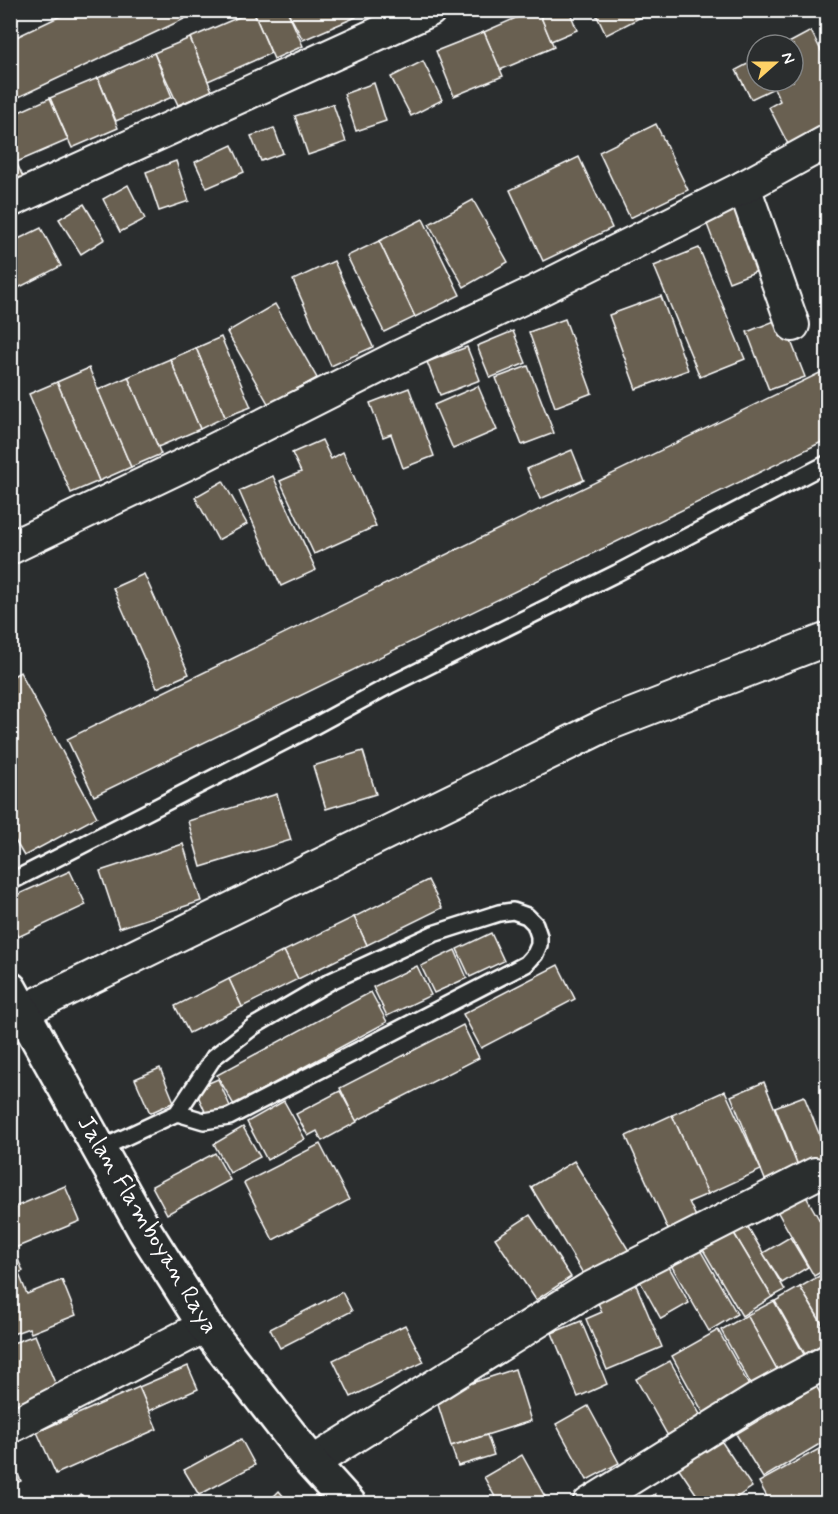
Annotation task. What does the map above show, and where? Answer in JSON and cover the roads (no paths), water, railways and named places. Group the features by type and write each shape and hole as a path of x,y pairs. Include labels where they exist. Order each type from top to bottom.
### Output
{"main road":[{"name":"Jalan Flamboyan Raya","path":"17,1000 146,1231 205,1326 346,1503"}],"street":[{"path":"10,201 430,10"},
{"path":"10,548 194,460 396,357 534,293 744,187 828,141"},
{"path":"744,187 793,325"},
{"path":"17,1000 608,724 828,639"},
{"path":"312,1463 589,1289 815,1174"},
{"path":"10,1427 205,1326"},
{"path":"589,1503 761,1397 828,1361"}],"lane":[{"path":"10,882 392,684 617,573 828,463"},
{"path":"100,1149 177,1113 214,1057 254,1026 331,981 433,934 500,913 513,911 527,916 535,924 539,945 526,964 229,1117 204,1121 177,1113"}]}
